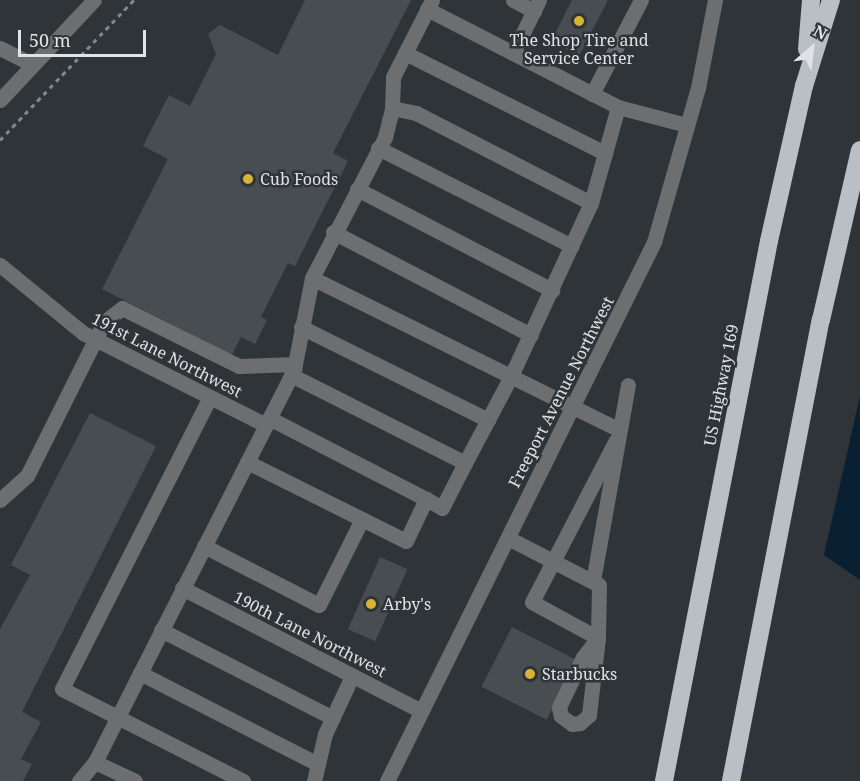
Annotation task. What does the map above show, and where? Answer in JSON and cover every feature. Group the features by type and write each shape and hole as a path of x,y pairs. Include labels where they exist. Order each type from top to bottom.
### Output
{"highway":[{"path":"804,86 811,0"},
{"name":"US Highway 169","path":"664,781 766,253 804,86 831,0"},
{"path":"730,781 819,332 860,150"}],"street":[{"path":"0,100 94,0"},
{"path":"513,0 536,5 513,53"},
{"path":"592,94 641,0"},
{"name":"Freeport Avenue Northwest","path":"387,781 654,242 687,125 715,0"},
{"path":"79,781 95,762 293,370 312,278 333,232 378,148 392,108 393,77 429,4 513,53 618,107 687,125"},
{"path":"0,48 33,65"},
{"path":"405,53 605,153"},
{"path":"247,462 406,541 426,499 442,508 511,376 591,203 618,107"},
{"path":"392,108 416,113 591,203"},
{"path":"378,148 572,246"},
{"path":"357,189 552,290"},
{"path":"333,232 531,335"},
{"name":"191st Lane Northwest","path":"0,265 95,340 210,397 268,421 426,499"},
{"path":"312,278 574,407 617,435"},
{"path":"0,500 27,476 104,322 122,308 239,366 293,370 465,463"},
{"path":"301,327 488,420"},
{"path":"593,581 617,435 628,385"},
{"path":"210,397 62,689 243,781"},
{"path":"598,638 532,602 617,435"},
{"path":"204,546 320,605 362,519"},
{"path":"508,538 599,585 598,638 589,715 580,723 572,723 561,716 559,707 583,657 598,638"},
{"name":"190th Lane Northwest","path":"182,588 421,711"},
{"path":"161,630 333,718"},
{"path":"140,673 318,764"},
{"path":"314,781 333,718 352,676"},
{"path":"95,762 135,781"}],"path":[{"path":"0,140 134,0"}],"water":[{"path":"860,396 860,580 824,555"}],"building":[{"name":"Cub Foods","path":"305,0 411,0 333,153 348,161 295,266 288,263 261,317 267,320 255,344 241,337 232,355 102,289 168,159 143,146 169,95 190,106 216,54 208,34 220,25 278,55"},
{"name":"The Shop Tire and Service Center","path":"572,0 608,0 579,56 551,41"},
{"path":"90,413 156,446 22,712 41,722 21,759 32,764 23,781 0,781 0,629 30,575 11,565"},
{"name":"Arby's","path":"380,557 407,569 375,641 348,629"},
{"name":"Starbucks","path":"512,627 577,660 547,720 482,687"}],"place":[{"name":"The Shop Tire and Service Center","path":"579,21"},
{"name":"Cub Foods","path":"248,179"},
{"name":"Arby's","path":"371,604"},
{"name":"Starbucks","path":"530,674"}]}
